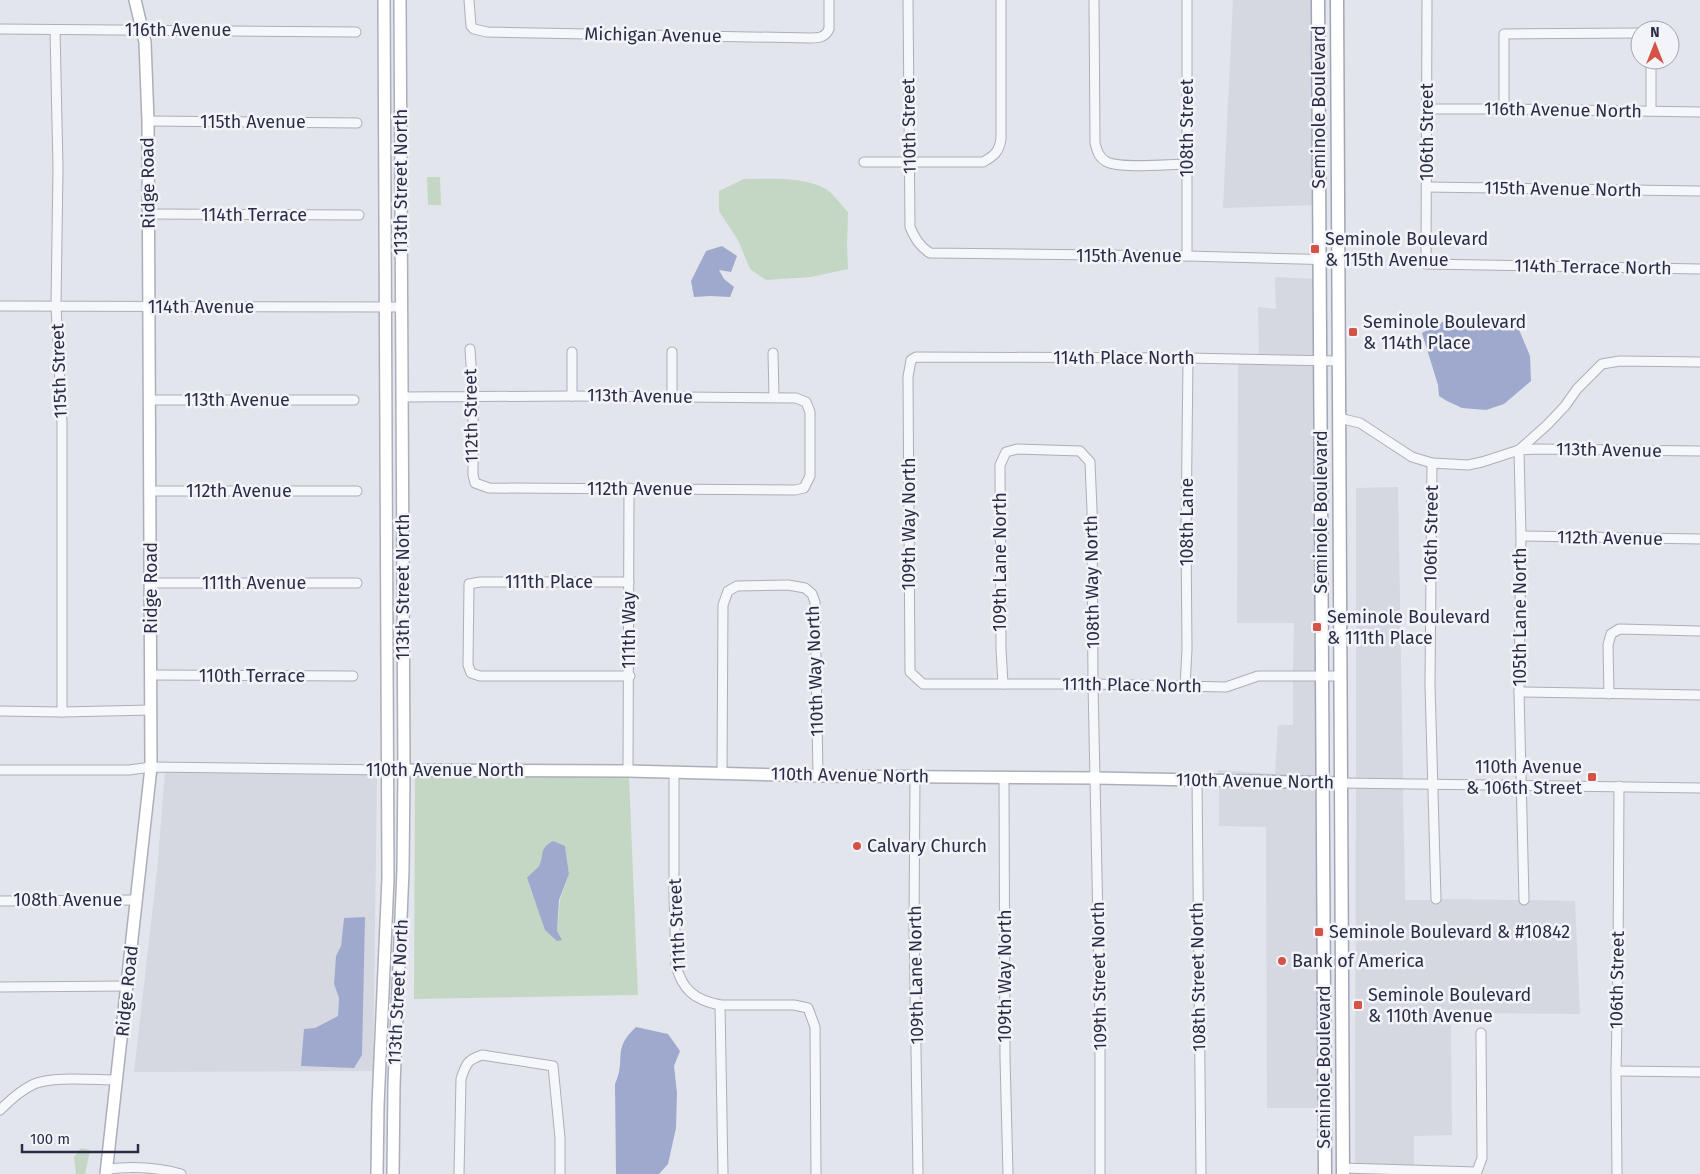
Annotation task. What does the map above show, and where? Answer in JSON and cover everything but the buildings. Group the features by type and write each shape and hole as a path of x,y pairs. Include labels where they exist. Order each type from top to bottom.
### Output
{"main road":[{"name":"Ridge Road","path":"106,1172 152,767 148,121 145,42 135,0"},
{"name":"113th Street North","path":"378,1174 378,1106 388,878 386,770 384,0"},
{"name":"113th Street North","path":"394,1174 394,1085 403,870 404,770 400,0"},
{"name":"Seminole Boulevard","path":"1318,0 1325,1174"},
{"name":"Seminole Boulevard","path":"1337,0 1343,1171"},
{"path":"1319,105 1337,105"},
{"name":"110th Avenue North","path":"386,770 628,771 818,776 1096,778 1340,783"}],"street":[{"name":"Michigan Avenue","path":"469,0 471,26 474,29 487,32 810,38 818,38 827,34 829,29 829,0"},
{"name":"110th Street","path":"908,0 910,227 922,248"},
{"path":"864,162 983,162 993,157 1000,149 1002,139 1001,0"},
{"path":"1094,0 1095,142 1097,152 1109,163 1124,165 1188,164"},
{"name":"108th Street","path":"1187,0 1187,256"},
{"name":"106th Street","path":"1426,0 1426,264"},
{"name":"116th Avenue","path":"0,29 356,32"},
{"name":"115th Street","path":"56,30 58,168 56,306 62,423 62,712"},
{"path":"1504,109 1504,34 1630,33"},
{"path":"1651,70 1651,111"},
{"name":"116th Avenue North","path":"1426,109 1700,112"},
{"name":"115th Avenue","path":"148,121 357,122"},
{"name":"115th Avenue North","path":"1427,187 1700,191"},
{"name":"114th Terrace","path":"149,214 359,215"},
{"name":"115th Avenue","path":"922,248 930,253 946,254 1187,256 1338,260"},
{"name":"114th Terrace North","path":"1426,264 1700,269"},
{"name":"114th Avenue","path":"0,306 402,307"},
{"name":"112th Street","path":"470,349 473,396 472,475 475,484"},
{"path":"572,352 572,396"},
{"path":"672,352 672,397"},
{"path":"773,353 774,397"},
{"name":"114th Place North","path":"911,360 916,357 1188,358 1338,361"},
{"name":"108th Lane","path":"1185,686 1187,648 1188,358"},
{"name":"109th Way North","path":"911,360 908,377 910,672 923,684"},
{"path":"1339,418 1360,423 1406,453 1432,463 1468,464 1482,462 1519,450 1565,406 1600,366 1620,362 1700,362"},
{"name":"113th Avenue","path":"403,396 796,398 806,402 810,412 810,476 804,488"},
{"name":"113th Avenue","path":"150,400 354,400"},
{"name":"113th Avenue","path":"1519,450 1537,448 1700,451"},
{"name":"108th Way North","path":"1017,449 1080,451 1090,462 1096,778"},
{"name":"109th Lane North","path":"1003,684 1000,465 1006,452 1017,449"},
{"name":"105th Lane North","path":"1519,450 1519,692 1524,900"},
{"name":"106th Street","path":"1432,463 1430,685 1436,900"},
{"name":"112th Avenue","path":"475,484 489,488 795,490 804,488"},
{"name":"111th Way","path":"628,771 630,676 629,488"},
{"name":"112th Avenue","path":"151,491 357,491"},
{"name":"112th Avenue","path":"1520,536 1700,539"},
{"name":"111th Place","path":"629,582 480,582 469,584 468,665 471,673 480,676 630,676"},
{"name":"111th Avenue","path":"151,583 357,583"},
{"name":"110th Way North","path":"722,773 723,605 728,591 737,586 788,585 805,588 812,594 815,602 818,776"},
{"path":"1609,694 1608,645 1611,634 1619,629 1700,631"},
{"name":"110th Terrace","path":"151,676 353,676"},
{"name":"111th Place North","path":"923,684 1226,686 1258,676 1340,676"},
{"path":"1519,692 1700,695"},
{"path":"0,711 151,710"},
{"name":"110th Avenue North","path":"0,770 129,770 152,767 386,770"},
{"name":"111th Street","path":"674,772 676,966 682,983 689,991 700,999 720,1005"},
{"name":"109th Lane North","path":"915,776 914,927 918,1174"},
{"name":"109th Way North","path":"1004,777 1005,1048 1008,1174"},
{"name":"109th Street North","path":"1096,778 1100,1174"},
{"name":"108th Street North","path":"1197,780 1201,1174"},
{"name":"110th Avenue North","path":"1340,783 1522,784 1700,788"},
{"name":"106th Street","path":"1617,1174 1616,1071 1619,786"},
{"name":"108th Avenue","path":"0,901 136,900"},
{"path":"0,987 128,986"},
{"path":"723,1174 720,1005 794,1005 808,1008 815,1027 816,1174"},
{"name":"Seminole Boulevard","path":"1343,1171 1476,1173 1482,1158 1480,1033"},
{"path":"459,1174 461,1078 465,1067 471,1059 482,1056 553,1066 560,1138 560,1174"},
{"path":"1616,1071 1700,1072"},
{"path":"0,1110 13,1097 45,1080 116,1080"},
{"path":"106,1172 124,1167 163,1169 181,1174"}],"shaded area":[{"path":"1233,0 1314,0 1315,205 1223,208"},
{"path":"1275,277 1316,279 1317,356 1259,355 1258,307 1276,309"},
{"path":"1238,363 1317,365 1318,671 1293,671 1294,623 1237,623"},
{"path":"1398,487 1403,779 1356,779 1356,488"},
{"path":"1293,680 1319,680 1319,778 1218,776 1218,770 1275,774 1278,725 1293,725"},
{"path":"165,772 377,775 373,1071 134,1072 157,871","holes":["344,918 354,1068 315,1028 338,1016 339,998 334,984 336,956 341,946"]},
{"path":"1219,785 1319,787 1320,1108 1267,1108 1266,827 1219,826"},
{"path":"1356,788 1403,788 1405,900 1432,900 1433,904 1440,904 1440,899 1520,900 1521,905 1528,905 1528,900 1575,901 1580,1014 1451,1013 1452,1135 1414,1136 1414,1166 1355,1164"}],"green space":[{"path":"427,177 440,177 441,205 428,205"},
{"path":"744,179 797,180 817,185 829,191 848,212 848,269 811,277 766,280 750,269 738,240 719,211 719,191"},
{"path":"415,775 629,777 638,995 414,999","holes":["565,846 569,874 560,900 557,931 536,904 527,879 539,866"]},
{"path":"81,1148 90,1150 85,1174 76,1174 74,1157"}],"water":[{"path":"722,246 737,256 731,272 719,270 724,279 734,287 730,297 694,297 691,281 706,251"},
{"path":"1450,318 1515,320 1530,356 1531,381 1504,404 1486,410 1462,408 1439,396 1438,385 1422,333"},
{"path":"553,841 565,846 569,874 559,900 557,931 562,940 557,941 545,930 527,878 539,866 545,847"},
{"path":"365,917 362,1055 354,1068 301,1066 304,1029 315,1028 338,1016 339,998 334,984 336,956 341,946 344,918"},
{"path":"636,1027 668,1034 680,1051 674,1066 677,1093 676,1128 668,1164 659,1174 616,1174 615,1084 624,1042"}],"place":[{"name":"Seminole Boulevard & 115th Avenue","path":"1315,249"},
{"name":"Seminole Boulevard & 114th Place","path":"1353,332"},
{"name":"Seminole Boulevard & 111th Place","path":"1317,627"},
{"name":"110th Avenue & 106th Street","path":"1592,777"},
{"name":"Calvary Church","path":"857,846"},
{"name":"Seminole Boulevard & #10842","path":"1319,932"},
{"name":"Bank of America","path":"1282,961"},
{"name":"Seminole Boulevard & 110th Avenue","path":"1358,1005"}]}
